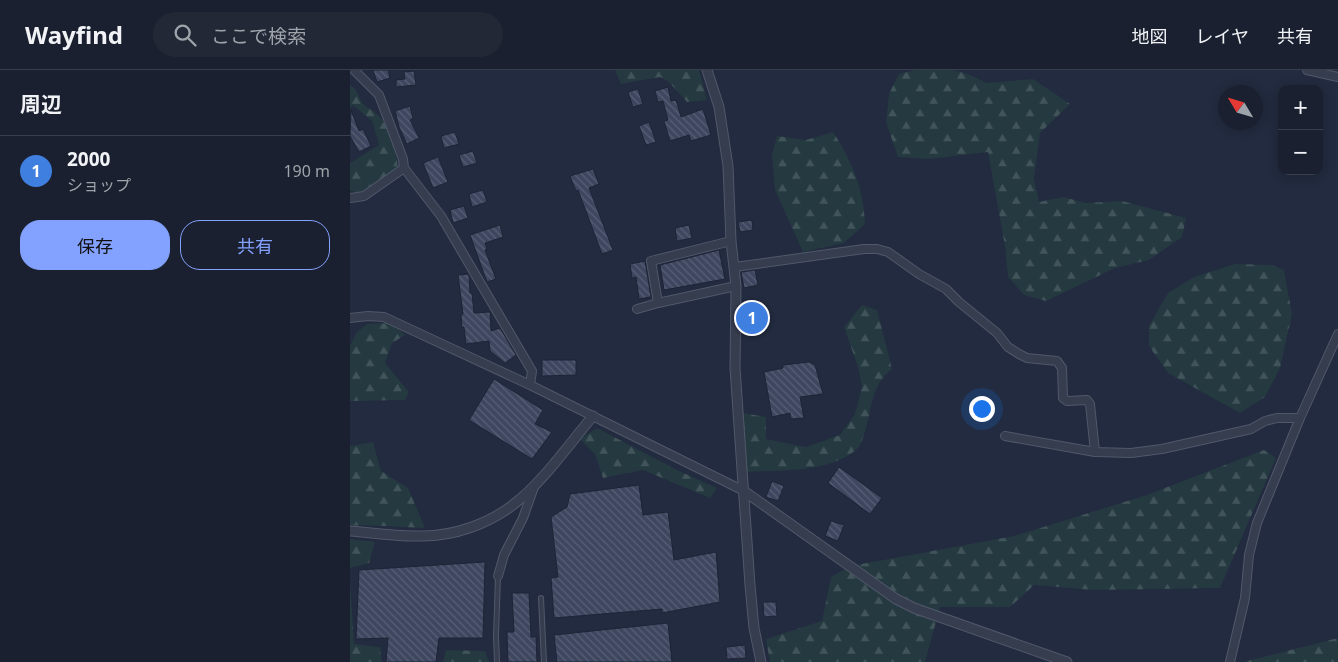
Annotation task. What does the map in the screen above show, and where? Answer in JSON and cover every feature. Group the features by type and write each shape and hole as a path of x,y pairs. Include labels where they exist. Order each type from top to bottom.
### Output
{"street":[{"path":"354,70 379,95 403,159 404,168 441,216 532,371 530,385"},
{"path":"708,70 719,107 728,166 731,241 736,286 735,368 750,584 754,628 761,662"},
{"path":"1307,70 1338,77"},
{"path":"350,198 364,196 404,168"},
{"path":"658,302 651,261 731,241"},
{"path":"735,267 864,249 877,249 888,252 919,274 946,288 959,302 997,333 1008,347 1027,358 1057,361 1062,368 1063,398 1067,401 1087,400 1090,404 1094,452"},
{"path":"637,309 658,302 736,286"},
{"path":"350,318 384,317 530,385 744,490 889,593 914,608 1067,662"},
{"path":"1230,662 1245,598 1249,554 1257,522 1300,418 1338,334"},
{"path":"350,531 421,536 443,535 472,528 515,504 534,485 593,416"},
{"path":"1005,436 1094,452 1131,453 1162,449 1251,429 1265,421 1277,418 1300,418"},
{"path":"498,576 504,555 523,518 534,485"}],"lane":[{"path":"497,662 498,576"},
{"path":"541,598 544,662"}],"green space":[{"path":"615,70 699,70 707,100 687,102 668,81 660,77 621,84"},
{"path":"915,70 953,70 968,74 987,83 1033,79 1070,104 1040,133 1034,179 1039,202 1063,197 1086,203 1122,201 1186,218 1182,237 1149,260 1115,268 1046,301 1024,295 1008,277 1005,246 988,152 929,159 898,157 886,122 889,94 899,74"},
{"path":"350,85 356,90 361,102 377,114 389,132 398,169 361,193 350,191 350,163 379,145 372,121 353,105 350,108"},
{"path":"833,132 856,176 862,199 865,224 844,243 803,252 775,190 772,155 777,136 806,140"},
{"path":"1235,264 1272,265 1284,270 1292,314 1280,368 1265,397 1240,413 1168,373 1149,346 1149,326 1168,293 1194,277"},
{"path":"862,305 877,310 892,369 882,379 876,390 865,433 858,448 847,456 820,466 806,469 747,472 743,413 766,417 766,439 806,447 840,435 855,414 862,387 858,367 844,327"},
{"path":"391,323 405,335 392,343 385,363 409,392 405,400 350,401 350,346 356,333 367,324"},
{"path":"597,428 679,471 717,488 710,498 643,470 603,478 595,454 580,439"},
{"path":"373,442 381,471 408,488 425,528 350,526 350,446"},
{"path":"1264,450 1276,458 1220,588 1094,590 1034,585 1010,607 940,607 925,662 770,662 766,639 822,621 831,577 851,566 1014,536 1144,496"},
{"path":"350,539 375,542 369,563 350,568"},
{"path":"350,580 354,644 380,647 382,662 350,662"},
{"path":"1338,638 1338,662 1244,662 1247,661"},
{"path":"446,650 485,651 489,662 443,662"}],"building":[{"path":"373,70 388,70 390,78 377,82"},
{"path":"414,71 416,85 396,87 396,80 405,79 404,72"},
{"path":"668,87 671,101 676,100 681,117 703,109 711,135 691,141 689,135 670,141 664,121 668,120 663,101 658,102 655,91"},
{"path":"638,89 643,104 633,107 628,92"},
{"path":"410,106 413,119 410,120 419,138 407,144 399,127 395,111"},
{"path":"351,110 359,131 363,129 371,146 359,152 350,136"},
{"path":"649,122 656,142 646,145 639,126"},
{"path":"455,132 459,144 444,148 441,136"},
{"path":"473,151 477,163 463,167 459,155"},
{"path":"438,157 448,182 433,188 423,163"},
{"path":"593,169 599,184 589,188 613,250 602,254 578,190 576,191 570,176"},
{"path":"483,190 487,202 472,207 469,194"},
{"path":"464,206 468,218 453,223 450,210"},
{"path":"752,220 753,230 740,232 738,222"},
{"path":"500,225 503,237 485,243 487,249 485,250 496,279 487,282 470,235"},
{"path":"689,225 692,238 677,241 675,228"},
{"path":"719,250 725,279 664,290 660,265"},
{"path":"645,261 651,297 639,299 636,277 632,278 630,264"},
{"path":"755,270 758,285 744,288 741,272"},
{"path":"469,274 474,313 490,312 491,331 500,328 516,355 505,363 490,351 489,341 466,344 464,327 462,327 461,315 463,314 458,275"},
{"path":"763,314 765,330 752,332 749,316"},
{"path":"542,360 576,360 576,375 542,376"},
{"path":"809,362 815,365 823,394 800,397 804,418 791,419 790,413 772,417 764,372 783,368 783,365"},
{"path":"494,379 543,410 535,424 552,432 532,459 469,420"},
{"path":"839,467 882,498 870,514 828,483"},
{"path":"772,481 784,486 778,501 766,497"},
{"path":"639,485 643,515 668,512 674,560 716,552 720,602 662,613 662,609 554,618 551,578 558,577 551,517 567,507 570,494"},
{"path":"831,521 844,525 838,541 825,536"},
{"path":"485,562 483,638 439,638 436,662 386,662 388,638 356,639 359,570"},
{"path":"512,593 529,593 531,637 536,637 537,662 508,662 507,632 514,632"},
{"path":"763,602 776,602 777,616 764,617"},
{"path":"668,623 672,662 557,662 554,635"},
{"path":"745,645 746,658 727,659 726,647"}],"place":[{"name":"2000","path":"752,318"}]}
